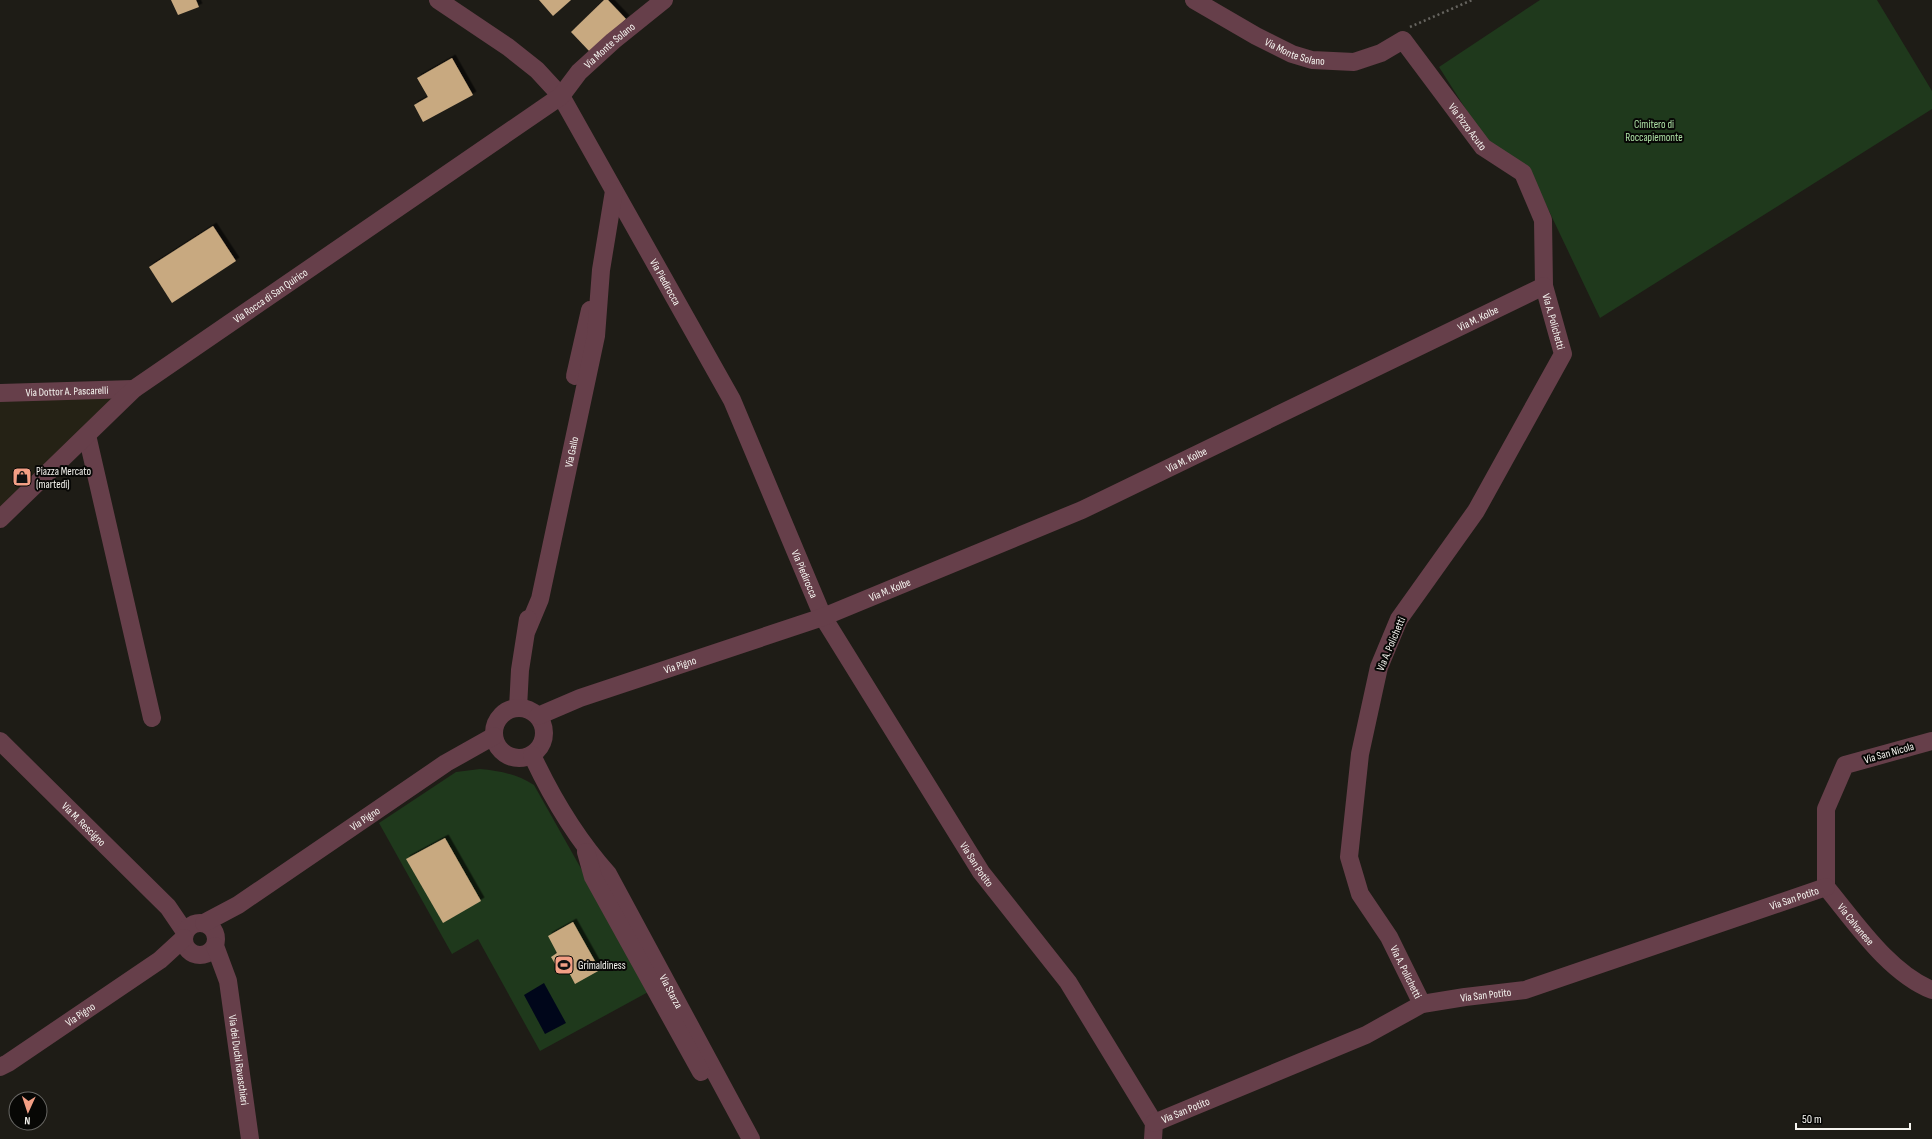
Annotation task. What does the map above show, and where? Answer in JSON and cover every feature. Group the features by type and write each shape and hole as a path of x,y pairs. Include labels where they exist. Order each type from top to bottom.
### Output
{"street":[{"name":"Via Piedirocca","path":"438,0 531,65 561,96 732,400 823,617"},
{"name":"Via Monte Solano","path":"561,96 579,72 613,41 664,0"},
{"name":"Via Monte Solano","path":"1194,0 1256,36 1292,54 1312,60 1354,62 1381,53 1403,40"},
{"name":"Via Pizzo Acuto","path":"1403,40 1483,146 1523,173 1544,220 1544,286"},
{"name":"Via Rocca di San Quirico","path":"0,519 134,389 561,96"},
{"name":"Via Gallo","path":"518,708 520,670 527,630 530,598 584,332 601,270 614,190"},
{"name":"Via M. Kolbe","path":"823,617 1082,510 1544,286"},
{"name":"Via A. Polichetti","path":"1422,1004 1389,937 1360,894 1349,857 1360,754 1379,667 1400,619 1476,511 1563,354 1544,286"},
{"name":"Via Dottor A. Pascarelli","path":"0,393 134,389"},
{"path":"86,435 152,718"},
{"name":"Via Pigno","path":"538,716 580,698 823,617"},
{"name":"Via San Potito","path":"823,617 981,872 1068,982 1154,1131 1366,1035 1422,1004 1525,990 1826,888"},
{"path":"518,708 532,711 538,716 545,733 543,741 532,755 523,758 513,757 502,752 494,736 498,720 508,710 518,708"},
{"name":"Via Pigno","path":"0,1067 160,960 446,763 494,736"},
{"name":"Via San Nicola","path":"1826,888 1826,809 1845,765 1932,740"},
{"name":"Via M. Rescigno","path":"0,741 168,908 193,937"},
{"name":"Via Starza","path":"532,755 546,786 585,847 608,874 751,1139"},
{"name":"Via Starza","path":"585,847 593,877 738,1139"},
{"name":"Via Calvanese","path":"1826,888 1878,950 1916,984 1932,990"},
{"name":"Via Pigno","path":"216,944 238,905"},
{"name":"Via dei Duchi Ravaschieri","path":"193,937 212,928 216,934 216,944 228,981 250,1139"},
{"path":"193,937 205,954 216,944"},
{"path":"193,937 228,981"}],"path":[{"path":"1403,40 1410,25 1472,0"}],"shaded area":[{"name":"Piazza Mercato (martedì)","path":"134,389 0,519 0,393"}],"green space":[{"name":"Cimitero di Roccapiemonte","path":"1540,0 1877,0 1932,91 1932,109 1600,318 1529,169 1486,141 1439,67"},
{"path":"480,769 508,774 521,778 534,785 650,991 540,1051 478,939 452,954 379,823 456,772"}],"water":[{"path":"544,983 566,1023 545,1034 524,995"}],"building":[{"path":"171,0 196,0 199,7 178,15"},
{"path":"539,0 571,0 553,16"},
{"path":"604,0 608,0 626,19 590,52 571,32"},
{"path":"452,58 473,95 423,122 414,105 428,97 417,78"},
{"path":"213,226 236,261 172,303 149,267"},
{"path":"445,838 481,901 443,923 406,859"},
{"path":"573,922 600,970 575,984 565,965 558,969 551,957 557,953 548,936"}],"place":[{"name":"Piazza Mercato (martedì)","path":"22,477"},
{"name":"Grimaldiness","path":"564,965"}]}
